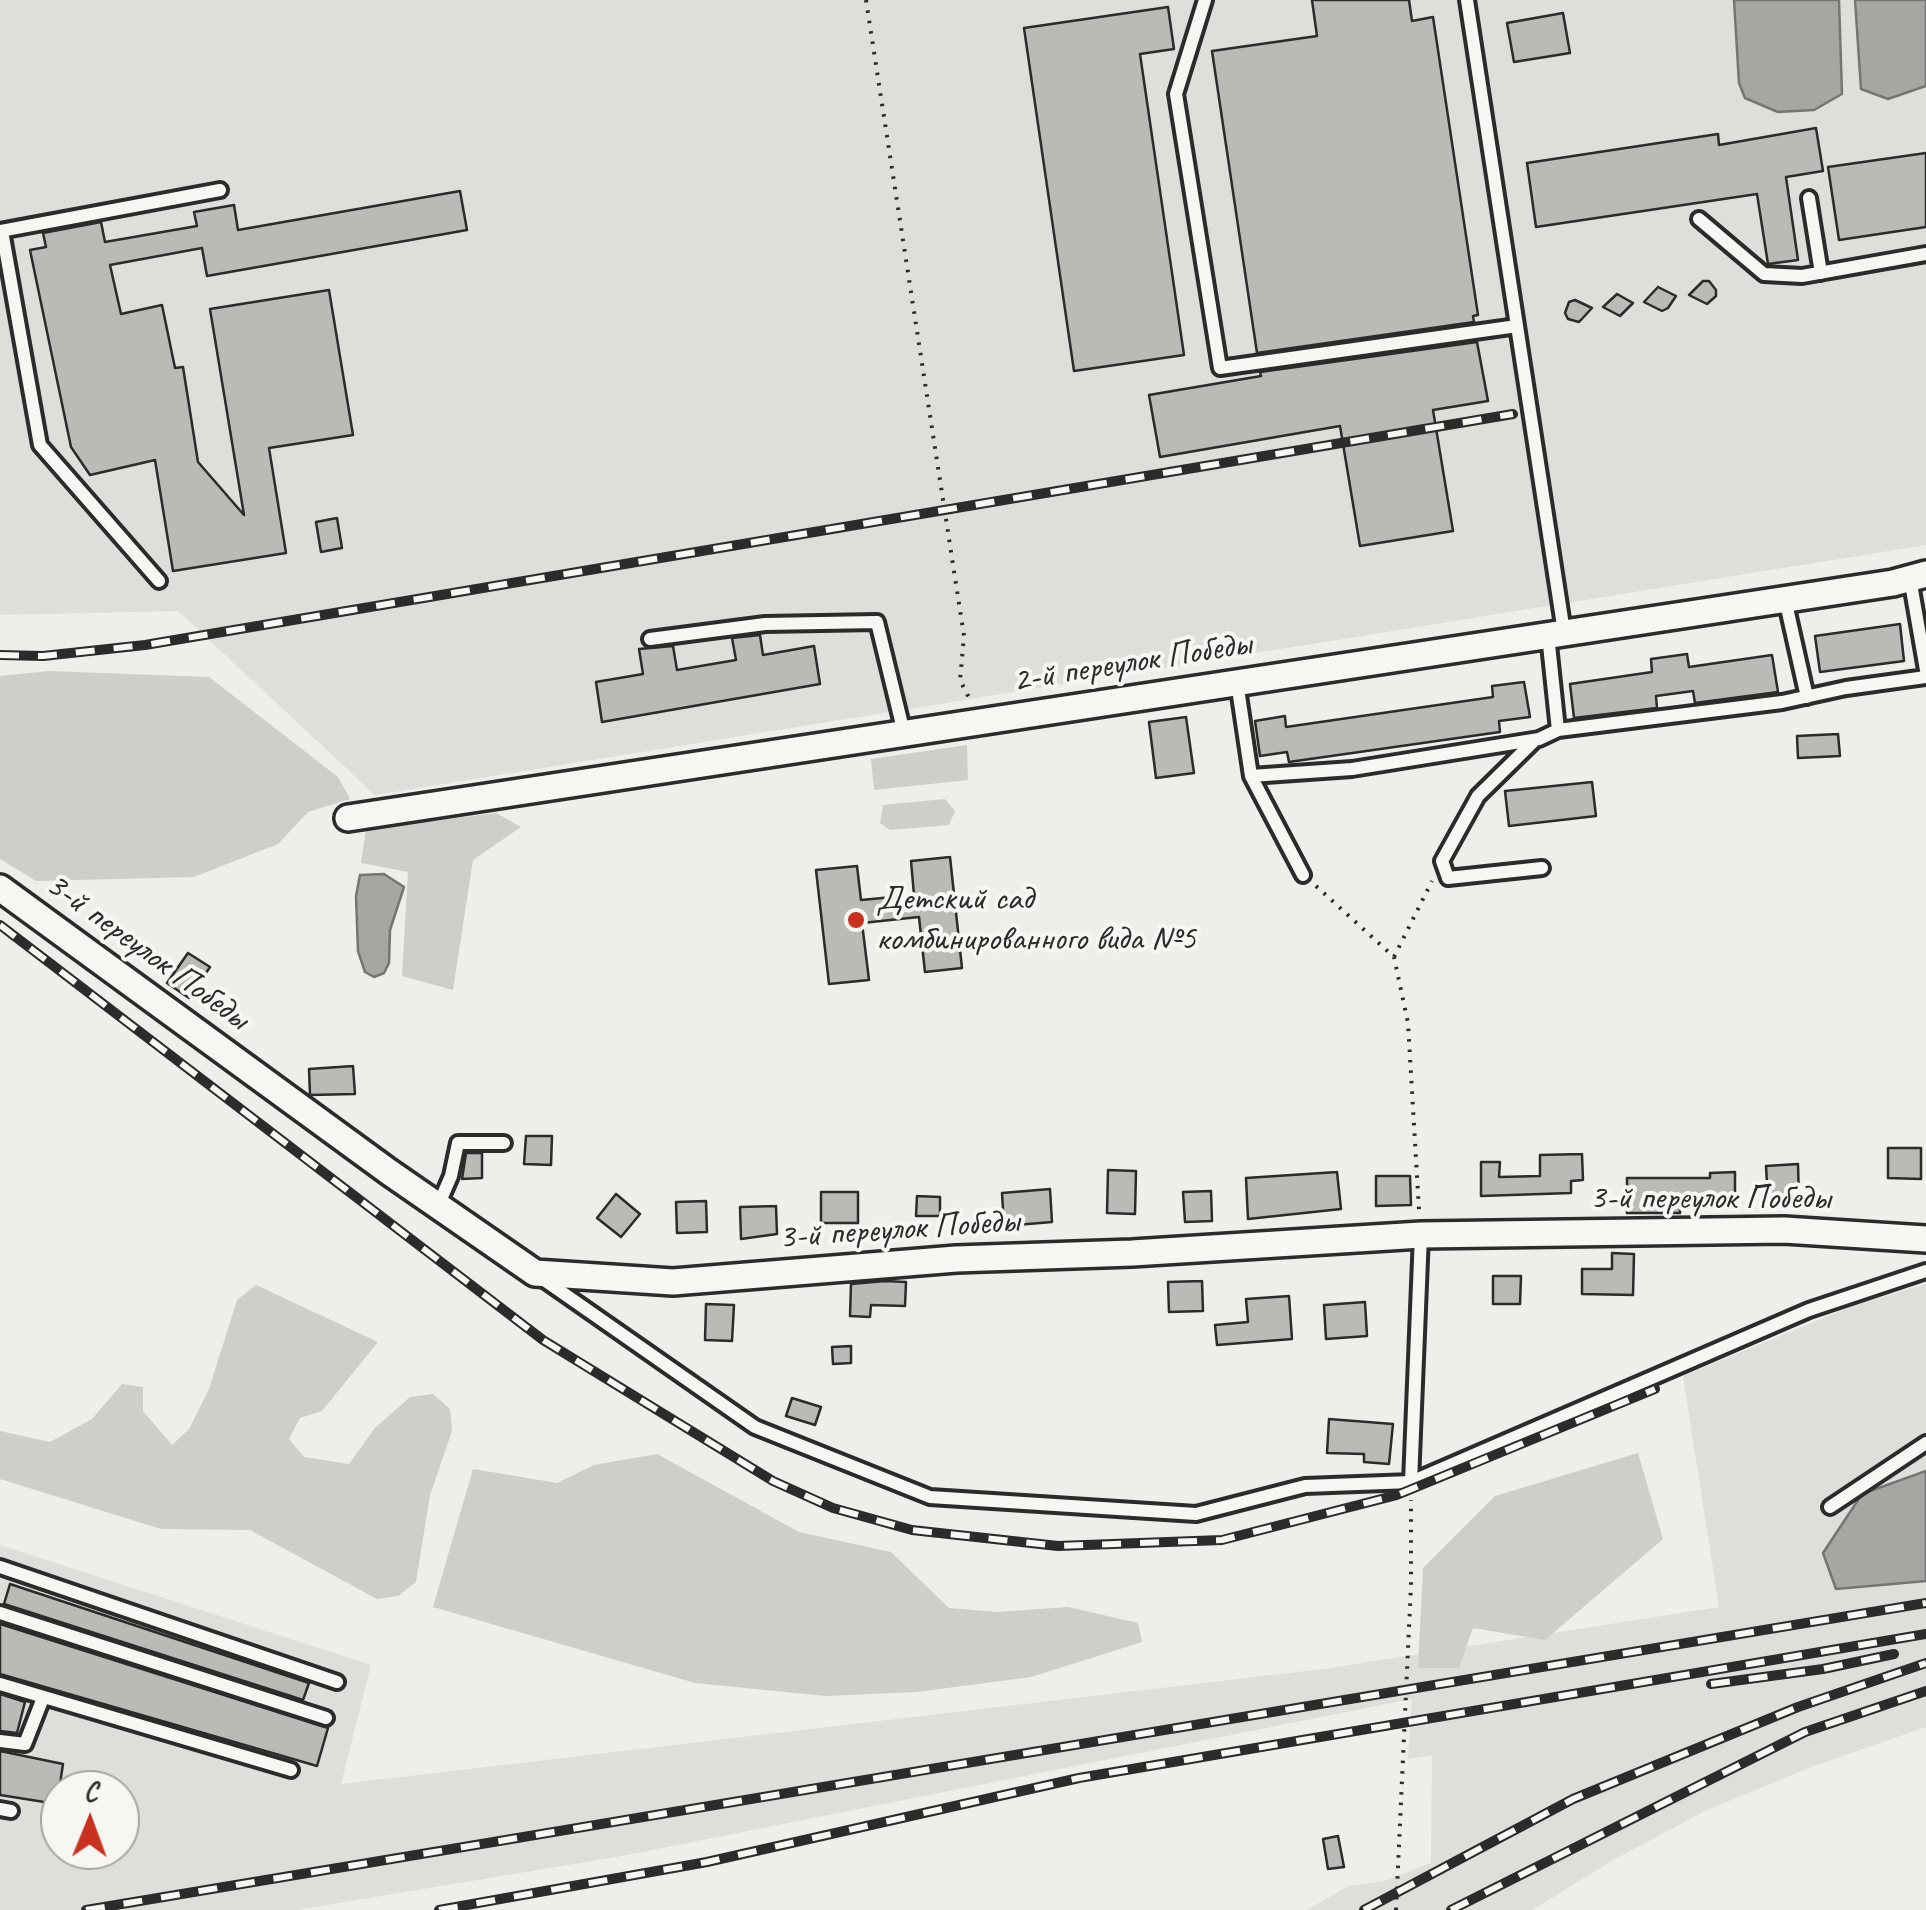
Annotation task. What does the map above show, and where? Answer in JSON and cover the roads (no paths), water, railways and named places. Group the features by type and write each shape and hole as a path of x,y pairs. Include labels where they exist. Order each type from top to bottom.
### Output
{"street":[{"name":"2-й переулок Победы","path":"348,818 1918,576"},
{"name":"3-й переулок Победы","path":"0,888 534,1273 673,1282 956,1258 1132,1253 1421,1235 1784,1230 1926,1238"}],"lane":[{"path":"1204,0 1176,94 1220,368 1517,326"},
{"path":"1467,0 1517,326 1556,634 1558,730"},
{"path":"159,581 40,445 1,231 220,190"},
{"path":"1809,198 1821,273"},
{"path":"1700,219 1764,274 1802,276 1926,254"},
{"path":"1250,776 1352,770 1535,740 1558,730 1807,697 1926,674 1918,576"},
{"path":"1785,599 1807,697"},
{"path":"650,639 765,624 877,622 904,733"},
{"path":"1237,682 1250,776 1304,875"},
{"path":"1535,740 1478,796 1442,861 1448,878 1542,868"},
{"path":"438,1206 451,1176 458,1144 504,1142"},
{"path":"1411,1482 1421,1235"},
{"path":"534,1273 756,1426 930,1497 1196,1514 1305,1486 1411,1482 1808,1310 1926,1271"},
{"path":"1830,1508 1926,1443"},
{"path":"0,1567 337,1682"},
{"path":"0,1613 326,1718"},
{"path":"0,1684 291,1770"},
{"path":"0,1741 25,1744 43,1698"}],"railway":[{"path":"0,655 43,656 145,645 1513,414"},
{"path":"0,925 543,1340 773,1481 833,1508 912,1530 1058,1546 1222,1540 1397,1495 1655,1389"},
{"path":"86,1910 1926,1603"},
{"path":"439,1910 707,1862 1079,1778 1926,1634"},
{"path":"1711,1684 1823,1669 1894,1654"},
{"path":"1364,1910 1573,1799 1798,1707 1926,1663"},
{"path":"1451,1910 1805,1732 1926,1691"}],"place":[{"name":"Детский сад комбинированного вида №5","path":"856,920"}]}
